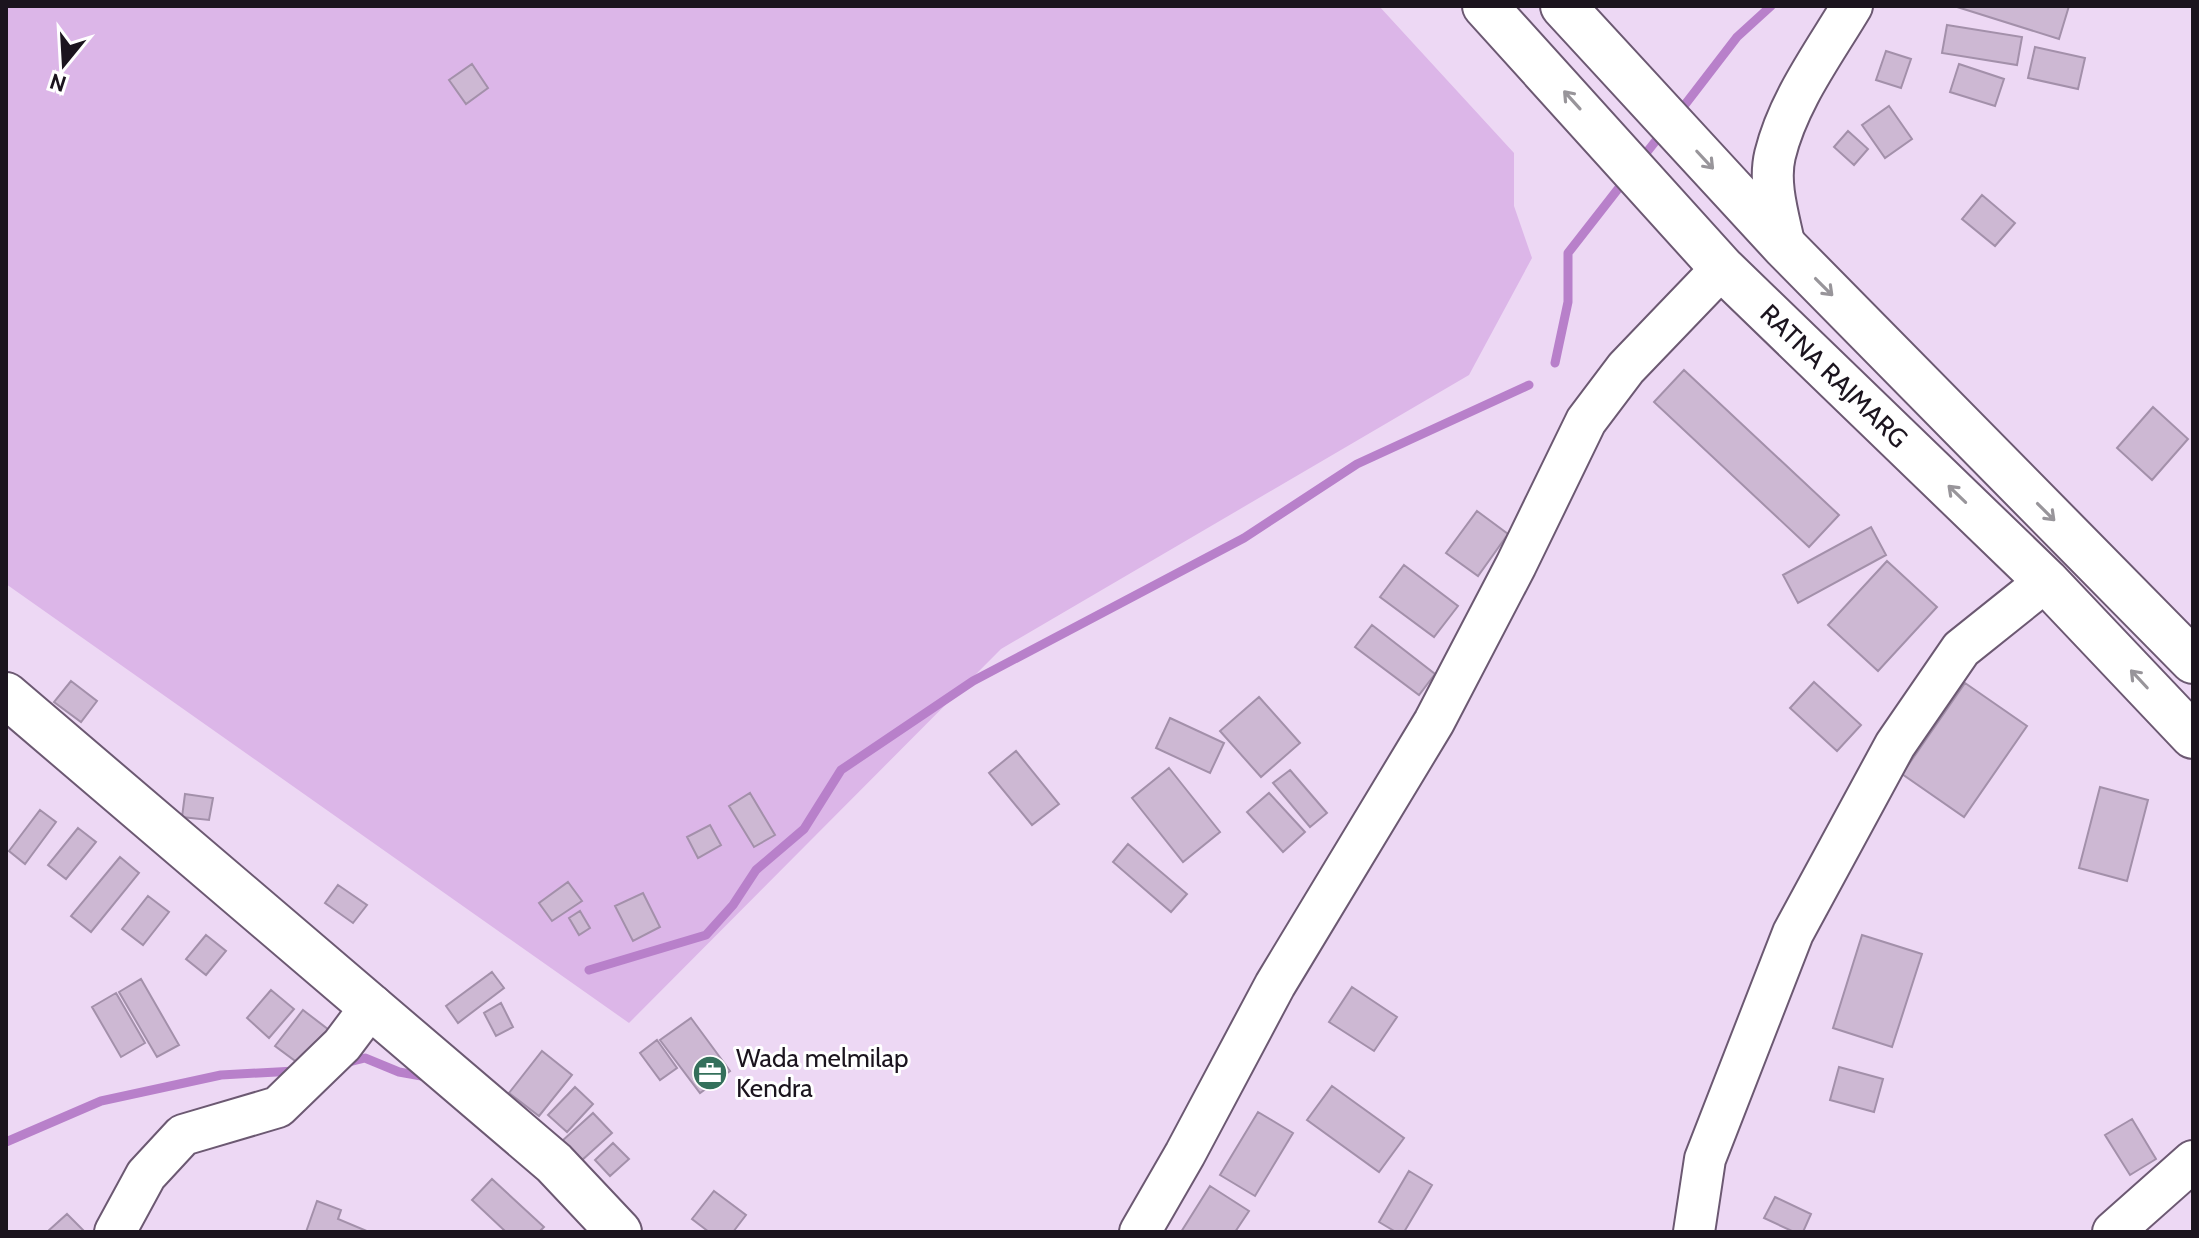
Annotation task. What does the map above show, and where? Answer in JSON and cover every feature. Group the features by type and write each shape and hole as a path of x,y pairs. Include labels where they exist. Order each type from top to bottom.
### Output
{"main road":[{"name":"RATNA RAJMARG","path":"1485,6 1716,261 2046,581 2193,736"},
{"name":"RATNA RAJMARG","path":"1563,6 1785,247 2193,661"},
{"path":"6,695 554,1163 619,1232"}],"street":[{"path":"1785,247 1775,199 1774,157 1793,104 1852,6"},
{"path":"1140,1232 1275,985 1434,722 1516,565 1586,421 1716,261"},
{"path":"1694,1232 1705,1159 1801,919 1895,745 1961,649 2046,581"},
{"path":"115,1232 146,1175 183,1135 278,1107 342,1045 372,1005"},
{"path":"2113,1232 2193,1161"}],"shaded area":[{"path":"6,6 1379,6 1514,153 1514,206 1532,258 1469,375 1001,649 629,1023 6,584"}],"building":[{"path":"1954,6 2069,6 2059,39"},
{"path":"1947,25 2022,37 2017,65 1942,53"},
{"path":"2035,47 2085,58 2078,89 2028,78"},
{"path":"1886,51 1911,59 1901,88 1876,80"},
{"path":"472,64 488,88 466,104 449,80"},
{"path":"1959,64 2004,79 1995,106 1950,92"},
{"path":"1889,106 1912,139 1885,158 1862,125"},
{"path":"1848,131 1868,149 1854,165 1834,147"},
{"path":"1982,195 2015,223 1995,246 1962,219"},
{"path":"1684,370 1839,515 1809,547 1654,402"},
{"path":"2153,407 2188,439 2152,480 2117,448"},
{"path":"1477,511 1508,534 1478,576 1446,553"},
{"path":"1871,527 1886,555 1798,603 1783,575"},
{"path":"1887,561 1937,607 1878,671 1828,625"},
{"path":"1404,565 1458,606 1434,637 1380,597"},
{"path":"1372,625 1435,674 1419,695 1355,647"},
{"path":"71,681 97,701 81,722 54,702"},
{"path":"1814,682 1861,725 1837,751 1790,708"},
{"path":"1965,683 2027,726 1964,817 1902,774"},
{"path":"1259,697 1300,743 1261,777 1220,731"},
{"path":"1170,718 1224,743 1210,773 1156,748"},
{"path":"1016,751 1059,804 1032,825 989,773"},
{"path":"1169,768 1220,832 1183,862 1132,798"},
{"path":"1290,770 1327,813 1310,827 1273,783"},
{"path":"2100,787 2148,800 2127,881 2079,868"},
{"path":"750,793 775,835 754,847 729,806"},
{"path":"1269,793 1305,832 1283,852 1247,812"},
{"path":"185,794 213,798 209,820 182,817"},
{"path":"40,810 56,822 25,864 9,851"},
{"path":"710,825 721,845 698,858 687,837"},
{"path":"78,828 96,842 66,879 48,865"},
{"path":"1128,844 1187,894 1171,912 1113,862"},
{"path":"120,857 139,873 91,932 71,916"},
{"path":"568,882 582,901 552,921 539,903"},
{"path":"338,885 367,905 353,923 325,903"},
{"path":"643,893 660,927 633,941 615,906"},
{"path":"148,896 169,912 143,945 122,929"},
{"path":"580,911 590,928 579,935 569,918"},
{"path":"206,935 226,951 206,975 186,959"},
{"path":"1862,935 1922,954 1892,1047 1833,1028"},
{"path":"492,972 504,988 458,1023 446,1006"},
{"path":"141,979 179,1045 157,1057 119,992"},
{"path":"1352,987 1397,1017 1374,1051 1329,1022"},
{"path":"271,990 294,1009 269,1038 247,1018"},
{"path":"116,993 145,1043 121,1057 92,1007"},
{"path":"501,1003 513,1027 496,1036 484,1013"},
{"path":"303,1010 329,1030 302,1066 275,1046"},
{"path":"691,1018 730,1071 700,1093 660,1040"},
{"path":"657,1040 677,1068 660,1080 640,1053"},
{"path":"542,1051 572,1075 539,1116 509,1093"},
{"path":"1839,1067 1883,1079 1874,1112 1830,1100"},
{"path":"1332,1086 1404,1138 1379,1172 1307,1120"},
{"path":"575,1087 593,1104 567,1132 548,1115"},
{"path":"1258,1112 1293,1133 1255,1196 1220,1175"},
{"path":"593,1113 612,1133 581,1161 562,1141"},
{"path":"2132,1119 2156,1159 2130,1175 2105,1135"},
{"path":"613,1143 629,1159 610,1176 595,1160"},
{"path":"1409,1171 1432,1185 1404,1232 1396,1232 1379,1222"},
{"path":"492,1179 544,1227 539,1232 506,1232 472,1200"},
{"path":"1210,1186 1249,1211 1235,1232 1181,1232"},
{"path":"714,1191 746,1215 733,1232 709,1232 692,1219"},
{"path":"1775,1197 1811,1214 1803,1232 1794,1232 1764,1218"},
{"path":"317,1201 341,1210 338,1219 369,1232 306,1232"},
{"path":"67,1214 85,1232 47,1232"}],"waterway":[{"path":"1677,115 1737,37 1771,6"},
{"path":"1639,162 1662,133"},
{"path":"1555,363 1568,302 1568,253 1625,180"},
{"path":"589,970 706,935 733,905 756,870 804,829 841,770 973,681 1244,538 1357,464 1529,385"},
{"path":"345,1063 365,1058 399,1072 427,1077"},
{"path":"6,1142 101,1101 221,1075 295,1071"}],"place":[{"name":"Wada melmilap Kendra","path":"710,1073"}]}
